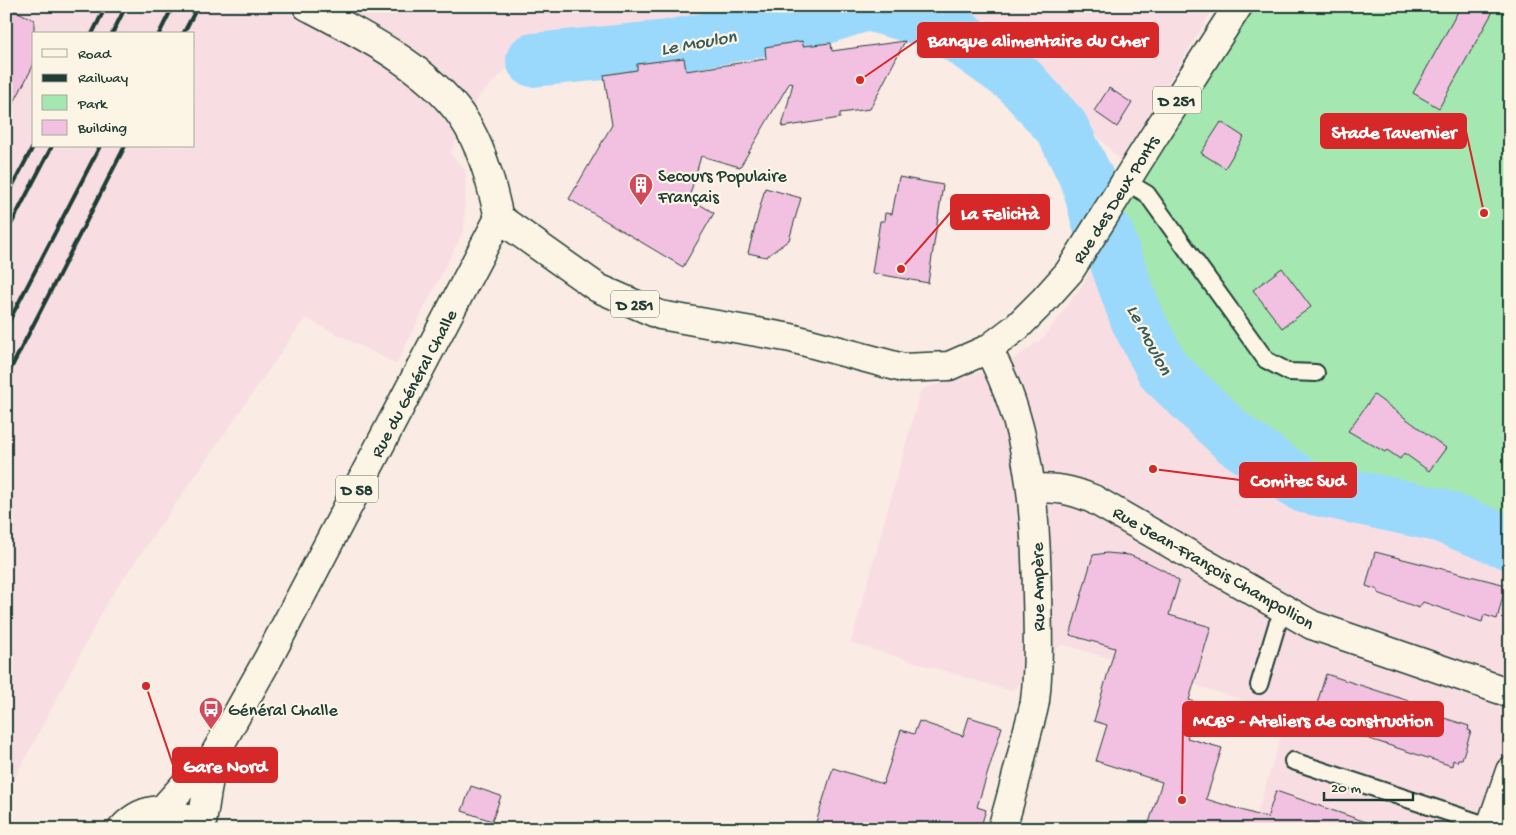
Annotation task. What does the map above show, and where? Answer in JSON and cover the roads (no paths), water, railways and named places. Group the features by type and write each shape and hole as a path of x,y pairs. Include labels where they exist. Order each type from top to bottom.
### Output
{"main road":[{"path":"307,6 395,56 424,77 454,107 468,127 480,150 490,178 499,218"},
{"name":"Rue des Deux Ponts","path":"988,349 1023,321 1069,272 1238,6"},
{"name":"D 251","path":"499,218 598,288 660,315 791,338 903,368 949,366 988,349"},
{"name":"Rue du Général Challe","path":"199,829 212,759 273,648 499,218"},
{"name":"Rue Ampère","path":"988,349 1007,387 1017,419 1032,488 1036,540 1038,637 1035,701 1015,786 1002,829"},
{"name":"Rue Jean-François Champollion","path":"1032,488 1071,490 1094,499 1312,625 1510,693"},
{"name":"Rue du Général Challe","path":"162,810 188,780 212,759"},
{"path":"1493,828 1510,772"},
{"path":"122,829 130,820 145,812 162,810 177,813 190,820 199,829"}],"lane":[{"path":"1122,188 1147,194 1266,360 1289,372 1316,373"},
{"path":"1259,685 1277,625 1285,609"},
{"path":"1293,761 1493,828"}],"waterway":[{"name":"Le Moulon","path":"533,60 667,47 819,19 860,6"},
{"name":"Le Moulon","path":"875,6 915,17"},
{"name":"Le Moulon","path":"958,36 1018,79 1062,128 1088,181 1099,223 1107,235 1137,319 1164,371 1235,439 1304,486 1439,515 1510,543"}],"railway":[{"path":"93,32 106,6"},
{"path":"113,32 126,6"},
{"path":"160,32 173,6"},
{"path":"184,32 198,6"},
{"path":"6,198 32,148"},
{"path":"6,234 51,148"},
{"path":"6,327 99,148"},
{"path":"6,378 124,148"}],"place":[{"name":"Banque alimentaire du Cher","path":"860,80"},
{"name":"Secours Populaire Français","path":"641,206"},
{"name":"Stade Tavernier","path":"1484,213"},
{"name":"La Felicità","path":"901,269"},
{"name":"Comitec Sud","path":"1153,469"},
{"name":"Gare Nord","path":"146,686"},
{"name":"Général Challe","path":"211,730"},
{"name":"MCB° - Ateliers de construction","path":"1182,800"}]}
